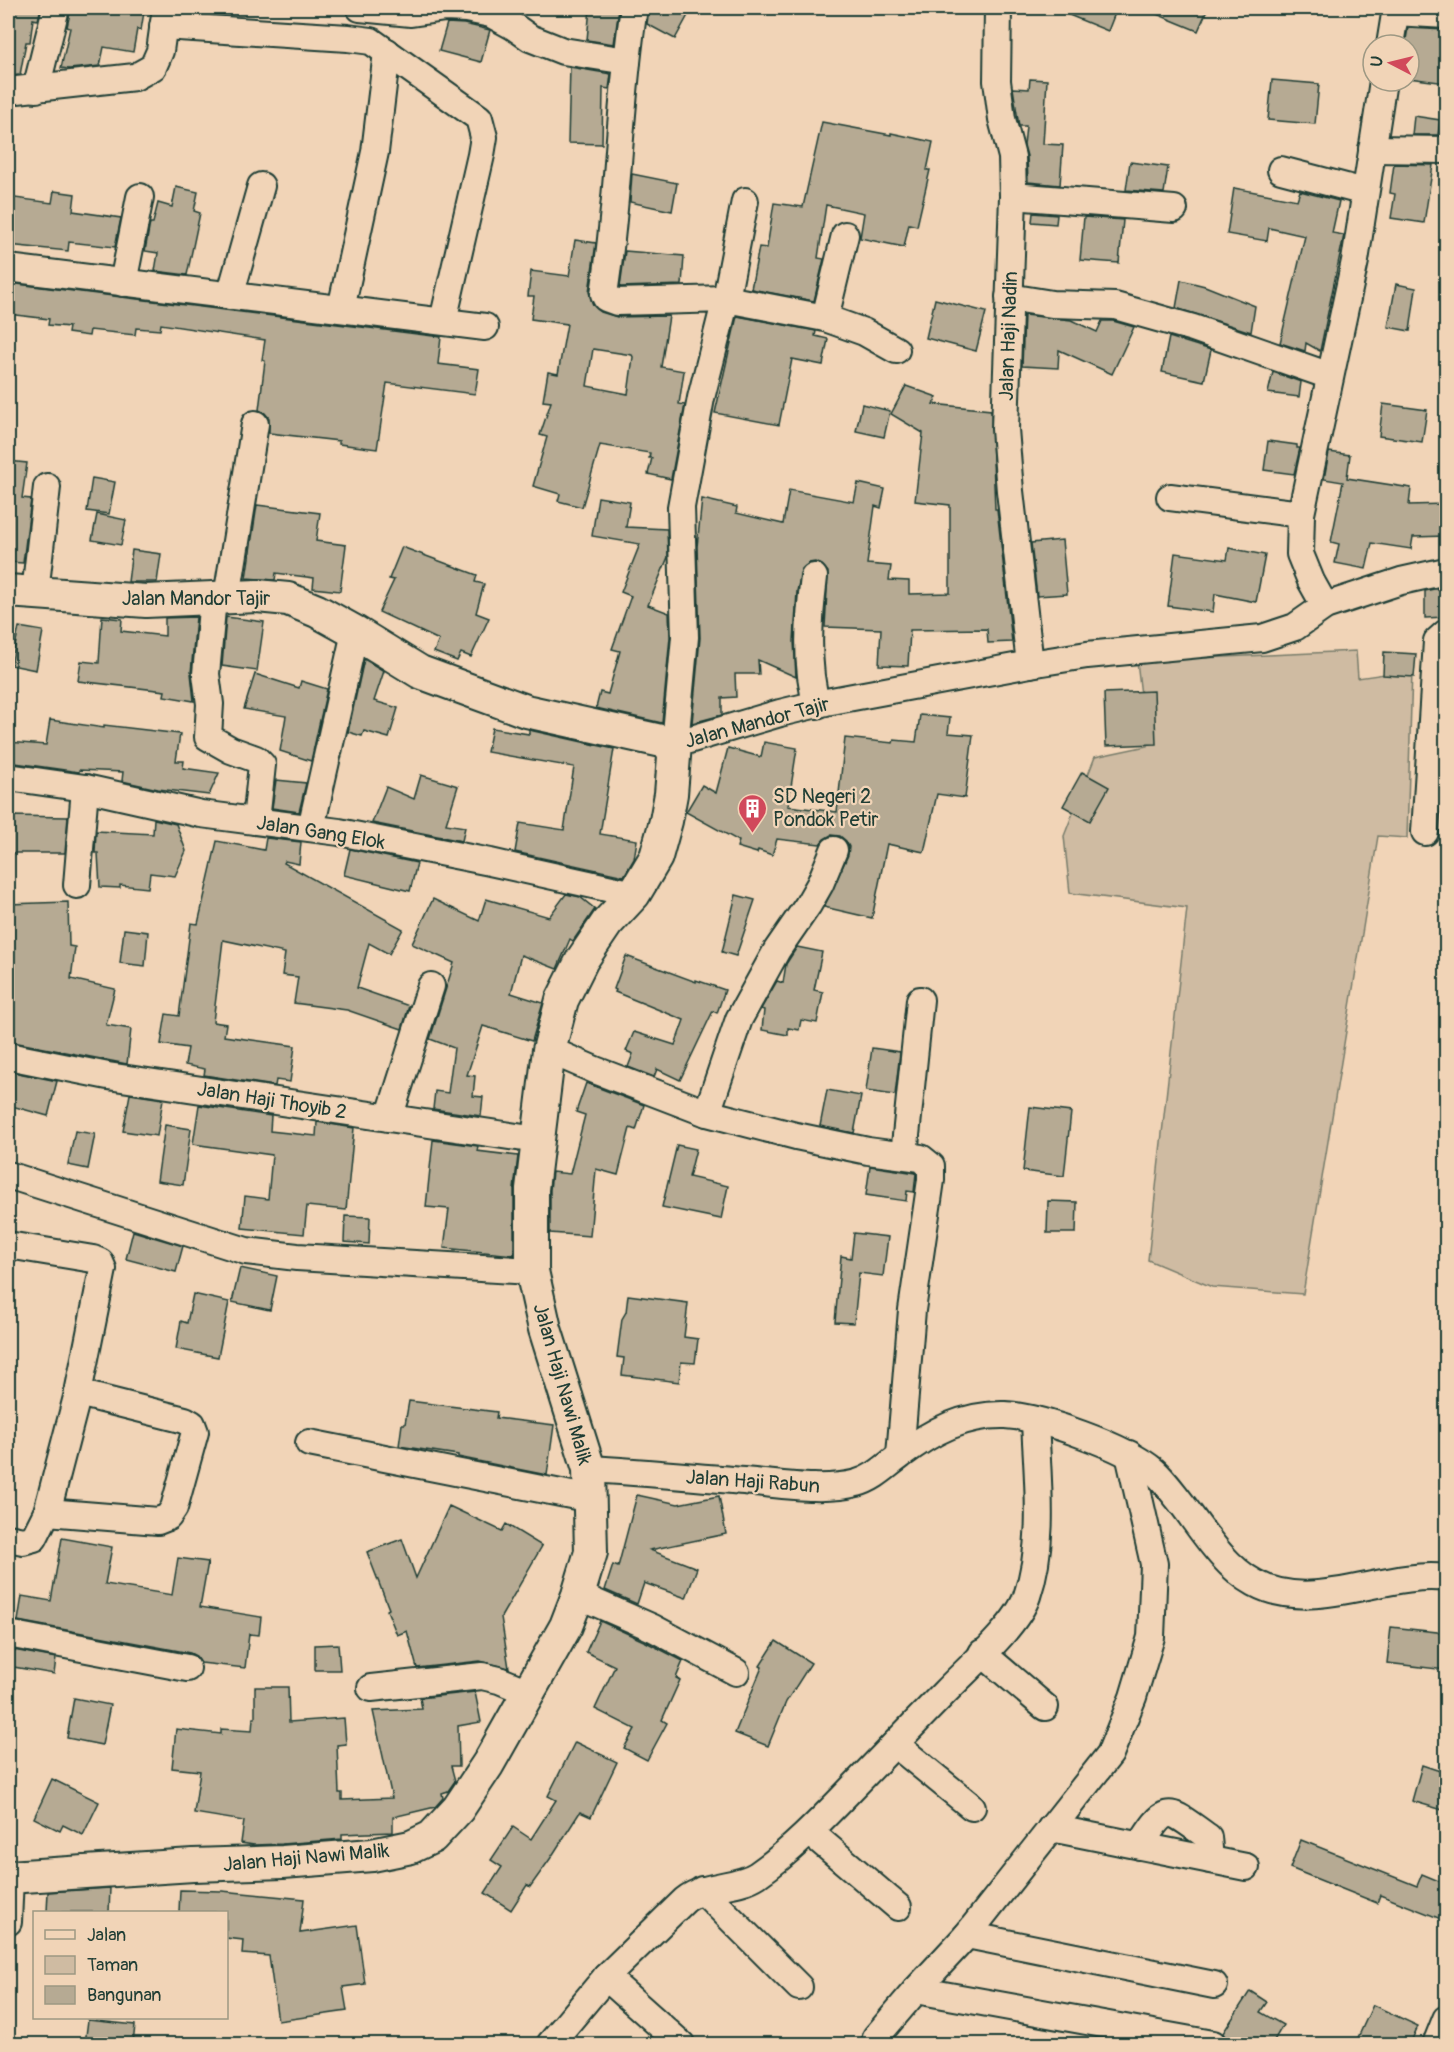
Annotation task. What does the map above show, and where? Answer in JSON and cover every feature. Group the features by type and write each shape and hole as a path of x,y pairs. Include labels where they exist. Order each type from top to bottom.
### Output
{"main road":[{"name":"Jalan Mandor Tajir","path":"21,592 146,601 257,596 288,599 355,632 420,672 526,711 675,744"},
{"name":"Jalan Haji Nawi Malik","path":"9,1877 193,1865 283,1862 372,1855 411,1847 432,1837 458,1809 488,1764 566,1626 591,1552 590,1484 545,1329 532,1271 532,1189 549,1050 562,1000 582,960 607,924 634,894 656,857 671,794 675,744"}],"street":[{"path":"36,88 56,8"},
{"path":"360,8 411,13 445,8 466,9 491,14 530,38 563,51 627,61"},
{"path":"634,8 627,61 612,243 604,294 606,298 617,302 726,298 825,318 864,332 896,350"},
{"name":"Jalan Haji Nadin","path":"998,8 997,81 1002,119 1012,157 1013,196 1005,429 1030,664"},
{"path":"1391,33 1395,10 1446,15"},
{"path":"8,91 135,77 153,67 160,51 164,17 371,42 474,113 479,118 484,137 482,155 442,321"},
{"path":"341,309 375,152 387,52"},
{"path":"1325,606 1300,554 1301,514 1355,261 1381,93"},
{"path":"1372,149 1446,150"},
{"path":"1281,170 1365,192"},
{"path":"230,296 261,186"},
{"path":"1013,196 1174,209"},
{"path":"123,283 140,197"},
{"path":"675,744 685,638 681,507 701,398 726,298 745,201"},
{"path":"825,318 845,236"},
{"path":"8,268 484,327"},
{"path":"1009,297 1052,304 1115,306 1204,331 1330,376"},
{"path":"255,424 206,674 210,704 208,737 231,750 256,759 262,765 256,821"},
{"path":"21,592 47,487"},
{"path":"1170,497 1301,514"},
{"name":"Jalan Mandor Tajir","path":"675,744 816,705 1030,664 1087,655 1262,638 1295,627 1325,606 1372,589 1446,572"},
{"path":"814,577 810,610 810,673 816,705"},
{"path":"311,828 355,632"},
{"path":"1425,832 1437,641 1446,633"},
{"name":"Jalan Gang Elok","path":"8,777 85,788 201,814 311,828 490,862 634,894"},
{"path":"77,885 85,788"},
{"path":"707,1113 739,1019 777,950 820,884 834,850"},
{"path":"389,1118 431,986"},
{"path":"904,1155 920,1000"},
{"path":"549,1050 707,1113 796,1136 921,1158 931,1166 931,1180 912,1310 900,1455"},
{"name":"Jalan Haji Thoyib 2","path":"8,1056 108,1076 537,1140"},
{"path":"8,1175 246,1251 297,1257 532,1271"},
{"path":"8,1245 93,1259 100,1262 103,1269 78,1393 47,1512 34,1538 24,1541 8,1538"},
{"path":"47,1512 158,1521 168,1517 174,1508 195,1432 192,1424 185,1420 78,1393"},
{"name":"Jalan Haji Rabun","path":"309,1443 590,1484 819,1488 859,1482 881,1472 900,1455 950,1424 970,1418 1004,1415 1064,1428 1129,1454 1154,1472 1204,1535 1229,1562 1263,1586 1288,1592 1315,1594 1425,1577 1446,1578"},
{"path":"550,2044 606,1977 685,1900 702,1890 750,1879 810,1832 1017,1615 1026,1598 1033,1575 1038,1544 1035,1420"},
{"path":"878,2044 876,2037 915,1990 967,1935 1110,1754 1133,1697 1151,1637 1154,1564 1129,1454"},
{"path":"578,1595 653,1628 736,1671"},
{"path":"8,1634 187,1668"},
{"path":"982,1653 1045,1707"},
{"path":"371,1688 482,1676 499,1680 528,1692"},
{"path":"895,1744 972,1807"},
{"path":"1140,1846 1155,1822 1161,1816 1170,1813 1208,1837 1210,1860"},
{"path":"1051,1828 1246,1867"},
{"path":"810,1832 898,1907"},
{"path":"8,1922 9,1877"},
{"path":"702,1890 799,1987"},
{"path":"967,1935 1214,1985"},
{"path":"606,1977 681,2044"},
{"path":"915,1990 1213,2044"},
{"path":"1436,2044 1446,2019"}],"green space":[{"path":"1356,651 1358,678 1412,670 1407,838 1378,836 1303,1294 1212,1287 1148,1260 1187,908 1070,893 1064,836 1095,757 1147,746 1137,661"}],"building":[{"path":"8,8 41,8 38,20 33,19 30,42 26,42 20,75 8,76"},
{"path":"71,8 143,8 141,30 137,29 133,52 104,47 100,66 61,68 70,28 67,27"},
{"path":"590,8 619,8 614,44 587,40"},
{"path":"649,8 692,8 675,39 647,24"},
{"path":"1052,8 1117,8 1108,31"},
{"path":"1142,8 1208,8 1198,31"},
{"path":"447,23 490,30 481,62 439,51"},
{"path":"1408,28 1445,30 1443,45 1446,46 1446,83 1421,80 1421,33 1407,33"},
{"path":"570,67 611,74 609,89 603,88 602,144 568,143"},
{"path":"1030,79 1047,80 1043,144 1063,145 1060,185 1028,182 1027,156 1024,145 1026,126 1019,126 1013,88 1029,89"},
{"path":"1272,80 1319,84 1315,124 1268,120"},
{"path":"1414,116 1440,120 1438,135 1412,135"},
{"path":"822,122 933,142 927,170 930,170 917,226 909,224 904,247 860,238 864,213 826,205 818,258 824,259 814,301 751,289 759,247 767,248 774,203 803,207"},
{"path":"1130,162 1168,167 1164,193 1126,190"},
{"path":"1394,164 1433,165 1424,223 1391,218 1395,194 1390,193"},
{"path":"632,174 677,183 672,211 630,202"},
{"path":"176,187 198,192 194,211 200,213 187,275 155,271 158,253 145,251 150,223 153,223 158,203 172,207"},
{"path":"1234,188 1297,200 1300,191 1339,201 1332,233 1344,235 1320,351 1306,343 1305,351 1280,343 1305,236 1269,228 1267,241 1227,234"},
{"path":"54,191 75,194 73,211 121,218 115,247 69,242 68,251 8,245 8,197 52,203"},
{"path":"1033,213 1057,215 1056,224 1032,222"},
{"path":"1084,217 1123,220 1119,263 1080,260"},
{"path":"575,240 596,243 589,292 593,305 601,312 617,317 669,316 661,367 684,371 679,404 685,405 671,479 648,474 652,458 649,458 650,453 600,445 582,507 558,501 560,494 533,486 547,437 540,435 551,402 543,401 548,372 558,374 567,324 531,319 534,296 528,296 531,271 569,276","holes":["593,349 632,355 628,394 587,386"]},
{"path":"625,251 684,256 682,285 620,287"},
{"path":"1181,280 1205,286 1255,306 1251,332 1176,308"},
{"path":"9,283 441,337 438,364 479,369 475,394 387,383 377,449 339,444 339,441 269,433 269,418 259,410 265,340 161,324 160,330 136,328 135,335 90,330 89,336 68,333 69,327 48,325 49,319 8,314"},
{"path":"1396,284 1416,288 1410,331 1388,327"},
{"path":"935,299 986,312 976,351 926,338"},
{"path":"1024,315 1071,320 1097,332 1102,321 1113,321 1134,327 1112,374 1059,350 1058,368 1022,366"},
{"path":"737,316 816,331 815,336 828,339 823,365 792,359 779,425 715,413"},
{"path":"1169,337 1211,350 1204,381 1162,372"},
{"path":"1273,372 1301,382 1299,397 1268,393"},
{"path":"906,386 937,397 933,404 991,410 995,509 997,509 1012,642 988,643 987,629 910,630 908,666 879,665 881,629 825,627 828,572 822,565 815,562 809,563 802,569 797,591 794,641 796,677 758,660 759,674 735,674 736,697 722,698 722,715 692,723 700,638 697,547 702,499 737,507 736,513 783,524 789,490 854,502 858,483 885,489 881,508 875,506 867,564 891,566 889,580 909,581 909,594 950,593 950,505 915,501 923,433 891,414"},
{"path":"862,404 890,411 884,437 856,431"},
{"path":"1383,404 1427,410 1422,442 1379,436"},
{"path":"1268,441 1297,445 1297,448 1300,448 1294,474 1264,470"},
{"path":"1329,452 1350,455 1347,478 1411,488 1409,505 1446,504 1446,536 1413,537 1411,549 1372,543 1366,569 1335,563 1339,544 1331,542 1343,482 1324,479"},
{"path":"8,461 27,463 22,498 31,499 23,563 8,562"},
{"path":"92,478 115,482 109,514 87,511"},
{"path":"598,497 630,502 626,527 667,529 668,557 648,605 669,613 670,637 662,723 596,708 600,692 608,694 620,651 612,649 631,596 621,592 640,544 592,536"},
{"path":"257,505 320,513 316,541 346,545 340,591 313,588 314,578 276,573 275,580 246,578"},
{"path":"97,514 126,520 121,545 92,540"},
{"path":"1062,540 1067,594 1037,596 1031,543"},
{"path":"402,547 477,575 475,582 484,584 476,613 489,618 471,657 461,653 457,661 434,652 439,640 379,612 394,580 389,579"},
{"path":"1229,548 1265,555 1256,602 1215,594 1213,612 1168,606 1175,553 1227,560"},
{"path":"132,550 161,554 157,582 128,582"},
{"path":"1446,589 1446,617 1425,618 1425,591"},
{"path":"102,617 122,619 121,631 165,636 165,618 196,617 191,673 194,701 164,696 165,691 78,681 81,661 99,663"},
{"path":"226,617 264,622 257,671 222,666"},
{"path":"19,627 43,631 36,670 11,665"},
{"path":"1384,652 1416,654 1414,677 1383,675"},
{"path":"364,659 384,671 374,701 398,708 389,738 364,731 362,736 348,732"},
{"path":"255,674 299,688 301,681 327,689 311,761 280,751 286,716 244,709"},
{"path":"1154,691 1156,744 1106,746 1104,693"},
{"path":"920,715 950,718 948,733 973,735 965,798 937,794 924,852 887,844 872,918 824,907 848,855 849,847 840,836 831,835 820,844 777,839 772,855 758,850 757,853 737,847 739,841 686,812 702,785 716,793 728,748 761,757 764,742 797,748 788,806 837,812 845,738 893,743 894,740 916,742"},
{"path":"50,720 104,728 104,725 180,734 176,761 184,761 183,768 219,773 209,795 158,789 122,781 123,772 79,770 79,772 8,762 8,742 46,745"},
{"path":"492,728 529,734 529,730 614,749 600,834 637,840 634,859 624,876 515,852 520,823 564,830 574,767 487,752"},
{"path":"1082,772 1109,787 1090,821 1063,806"},
{"path":"421,775 458,786 446,824 465,827 462,841 372,823 386,787 414,799"},
{"path":"276,780 306,783 299,812 272,808"},
{"path":"8,816 68,817 65,853 8,853"},
{"path":"154,819 176,824 186,851 175,876 150,873 148,888 120,885 120,888 100,887 98,853 95,853 96,831 153,834"},
{"path":"266,838 301,842 299,864 285,861 284,863 403,929 389,954 369,943 357,988 409,1006 402,1029 347,1010 294,1003 298,977 282,975 285,953 223,940 213,1022 226,1024 224,1036 295,1046 290,1082 276,1080 275,1086 204,1075 205,1069 185,1065 188,1048 161,1044 166,1014 179,1016 191,923 198,924 217,841 264,850"},
{"path":"350,849 417,863 410,891 344,875"},
{"path":"566,894 580,897 595,909 573,941 570,939 557,969 521,955 511,993 543,1003 532,1041 483,1026 467,1075 475,1076 473,1096 483,1097 481,1116 433,1109 435,1091 448,1093 454,1048 430,1039 454,963 412,944 433,899 479,921 486,899 549,917"},
{"path":"736,895 755,900 736,956 722,952"},
{"path":"68,902 69,946 75,947 71,979 115,989 106,1025 131,1029 127,1064 8,1041 11,969 8,969 8,904"},
{"path":"124,929 148,932 145,966 120,963"},
{"path":"797,947 822,952 814,990 823,992 817,1023 801,1020 799,1030 788,1028 788,1035 762,1030 764,1010 761,1009 777,981 783,983 786,964"},
{"path":"626,956 696,982 696,980 725,990 717,1013 713,1011 680,1080 657,1069 654,1077 628,1067 633,1054 626,1051 634,1032 675,1045 684,1020 615,992 614,989"},
{"path":"872,1048 900,1052 895,1095 866,1091"},
{"path":"8,1071 57,1081 48,1116 8,1105"},
{"path":"586,1083 644,1105 636,1130 630,1128 618,1175 596,1169 590,1236 550,1233 552,1172 570,1174 585,1115 576,1112"},
{"path":"827,1090 861,1096 854,1133 820,1126"},
{"path":"130,1094 163,1099 157,1136 123,1131"},
{"path":"199,1105 271,1116 270,1131 316,1136 317,1122 354,1128 346,1210 307,1206 304,1234 242,1228 245,1196 268,1199 272,1155 193,1144"},
{"path":"1030,1107 1071,1112 1064,1176 1023,1171"},
{"path":"165,1125 191,1129 183,1185 157,1181"},
{"path":"75,1131 95,1134 88,1169 68,1165"},
{"path":"433,1140 478,1146 477,1151 518,1156 514,1189 514,1255 444,1248 449,1209 426,1207"},
{"path":"677,1145 696,1149 689,1177 728,1186 721,1219 662,1207"},
{"path":"870,1166 916,1173 914,1192 907,1191 906,1201 866,1195"},
{"path":"1048,1201 1077,1202 1076,1233 1047,1233"},
{"path":"345,1216 370,1217 369,1244 344,1242"},
{"path":"133,1231 183,1246 176,1272 126,1259"},
{"path":"854,1233 888,1237 883,1276 859,1273 854,1323 835,1322 841,1256 851,1258"},
{"path":"240,1268 277,1276 270,1310 232,1302"},
{"path":"193,1294 229,1302 218,1357 176,1349 181,1321 187,1323"},
{"path":"628,1295 688,1303 684,1337 698,1339 695,1363 681,1362 679,1382 622,1375 624,1358 617,1357"},
{"path":"409,1401 497,1412 496,1418 554,1425 547,1475 458,1457 458,1455 399,1446 402,1424 405,1424"},
{"path":"637,1495 678,1504 719,1496 726,1534 650,1550 697,1568 686,1598 644,1583 637,1604 605,1590 613,1565 618,1567"},
{"path":"449,1506 502,1531 506,1524 542,1546 501,1617 509,1668 480,1661 417,1668 407,1631 397,1635 387,1610 389,1609 367,1552 402,1539 416,1578"},
{"path":"62,1538 112,1547 105,1584 172,1595 178,1558 208,1562 200,1607 261,1617 259,1635 249,1634 245,1668 201,1663 196,1656 190,1653 18,1621 22,1596 51,1601"},
{"path":"600,1621 683,1661 676,1678 680,1680 662,1720 667,1723 647,1760 624,1748 635,1729 595,1709 615,1666 586,1652"},
{"path":"1391,1627 1446,1633 1446,1670 1387,1663"},
{"path":"776,1641 811,1663 786,1702 768,1746 735,1733 762,1667 760,1666"},
{"path":"338,1644 340,1670 315,1670 315,1645"},
{"path":"8,1649 56,1658 54,1674 8,1666"},
{"path":"255,1687 288,1687 289,1722 344,1718 346,1744 337,1745 339,1793 342,1793 342,1800 392,1798 373,1711 422,1709 420,1698 475,1692 481,1722 458,1726 459,1766 451,1766 455,1781 448,1791 442,1793 443,1798 435,1807 393,1817 393,1832 342,1834 342,1839 282,1844 241,1843 244,1821 194,1813 200,1771 172,1768 176,1729 221,1734 221,1729 252,1731 253,1718 255,1718"},
{"path":"74,1698 110,1705 102,1745 67,1738"},
{"path":"575,1742 617,1762 591,1817 580,1812 550,1859 530,1887 527,1885 511,1910 485,1893 502,1867 491,1860 513,1827 531,1839 556,1800 548,1796"},
{"path":"1422,1765 1446,1773 1446,1811 1412,1801"},
{"path":"52,1779 99,1802 83,1835 63,1825 60,1831 34,1818"},
{"path":"1301,1840 1417,1886 1422,1874 1446,1884 1446,1921 1380,1895 1377,1903 1290,1868"},
{"path":"110,1888 109,1911 47,1911 48,1892"},
{"path":"180,1890 222,1891 304,1899 300,1933 357,1925 365,1984 343,1987 347,2011 278,2021 269,1956 242,1954 243,1940 228,1938 228,1911 179,1911"},
{"path":"1250,1991 1267,2002 1260,2012 1283,2025 1272,2044 1228,2044 1223,2033"},
{"path":"1373,2005 1418,2026 1410,2044 1355,2044"},
{"path":"88,2020 135,2025 133,2044 85,2044"}],"place":[{"name":"SD Negeri 2 Pondok Petir","path":"752,834"}]}
